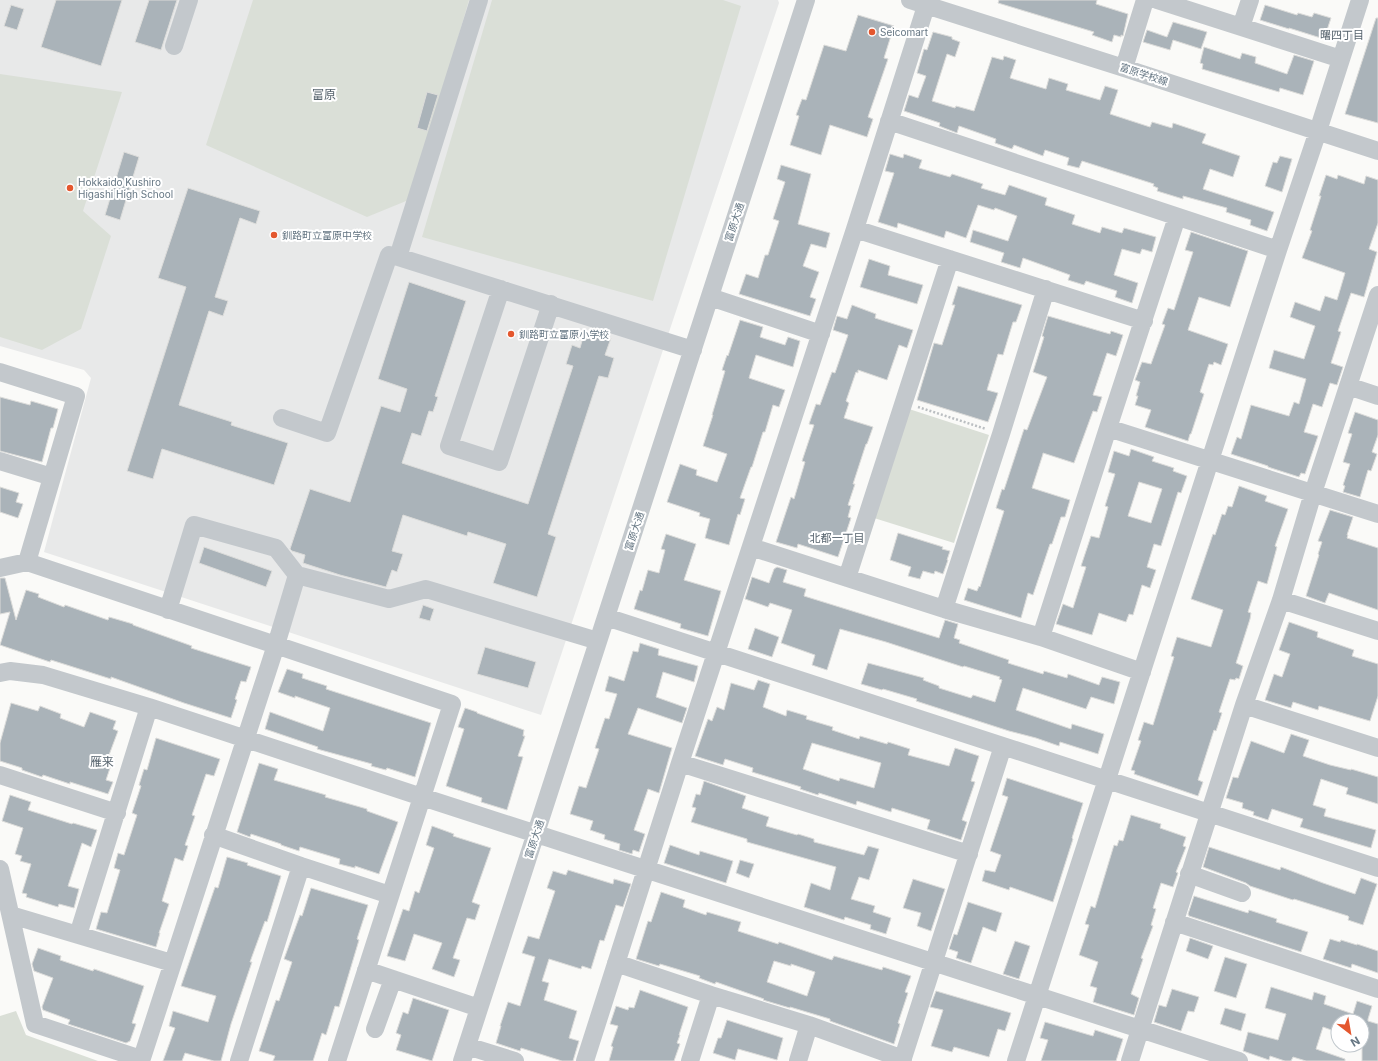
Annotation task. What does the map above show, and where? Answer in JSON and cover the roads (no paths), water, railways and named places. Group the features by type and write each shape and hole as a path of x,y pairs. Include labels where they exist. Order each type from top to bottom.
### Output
{"street":[{"path":"174,46 189,0"},
{"path":"398,257 479,0"},
{"name":"富原大通","path":"464,1054 806,0"},
{"path":"1124,68 1145,0"},
{"path":"1157,0 1341,59"},
{"path":"1241,27 1250,0"},
{"path":"1016,1061 1360,0"},
{"path":"585,1061 680,763 855,230 889,121 918,3"},
{"name":"富原学校線","path":"918,3 1124,68 1378,151"},
{"path":"889,121 1278,250"},
{"path":"1041,637 1177,217"},
{"path":"855,230 1144,321"},
{"path":"282,418 327,432 388,255 551,304 693,350"},
{"path":"846,578 950,259"},
{"path":"944,609 1046,289"},
{"path":"501,290 449,446 499,462 551,304"},
{"path":"1130,1061 1244,705 1281,600 1313,493 1378,295"},
{"path":"710,298 821,334"},
{"path":"0,372 76,396 27,562"},
{"path":"1348,386 1378,396"},
{"path":"1108,428 1378,514"},
{"path":"0,461 52,477"},
{"path":"168,610 194,525 276,548 297,575 389,599 426,589 598,641"},
{"path":"751,547 944,609 1041,637 1142,672"},
{"path":"0,568 27,562 452,704 337,1061"},
{"path":"0,869 35,1024 141,1060 276,645 297,575"},
{"path":"1281,600 1378,631"},
{"path":"606,617 1378,868"},
{"path":"0,673 10,671 43,675 149,707 422,797 1239,1061"},
{"path":"1244,705 1378,748"},
{"path":"78,935 149,707"},
{"path":"616,963 711,995 809,1025 902,1060 1003,746"},
{"path":"680,763 968,854"},
{"path":"0,775 116,813"},
{"path":"213,836 390,895"},
{"path":"239,1061 301,866"},
{"path":"1189,874 1242,893"},
{"path":"11,915 172,963"},
{"path":"1174,922 1378,989"},
{"path":"366,970 479,1008"},
{"path":"376,1029 393,978"},
{"path":"690,1061 711,995"},
{"path":"798,1061 809,1025"},
{"path":"464,1054 515,1061"}],"place":[{"name":"Seicomart","path":"872,32"},
{"name":"Hokkaido Kushiro Higashi High School","path":"70,188"},
{"name":"釧路町立富原中学校","path":"274,235"},
{"name":"釧路町立富原小学校","path":"511,334"}],"district":[{"name":"曙四丁目","path":"1342,35"},
{"name":"富原","path":"324,94"},
{"name":"北都一丁目","path":"837,538"},
{"name":"雁来","path":"102,761"}]}
